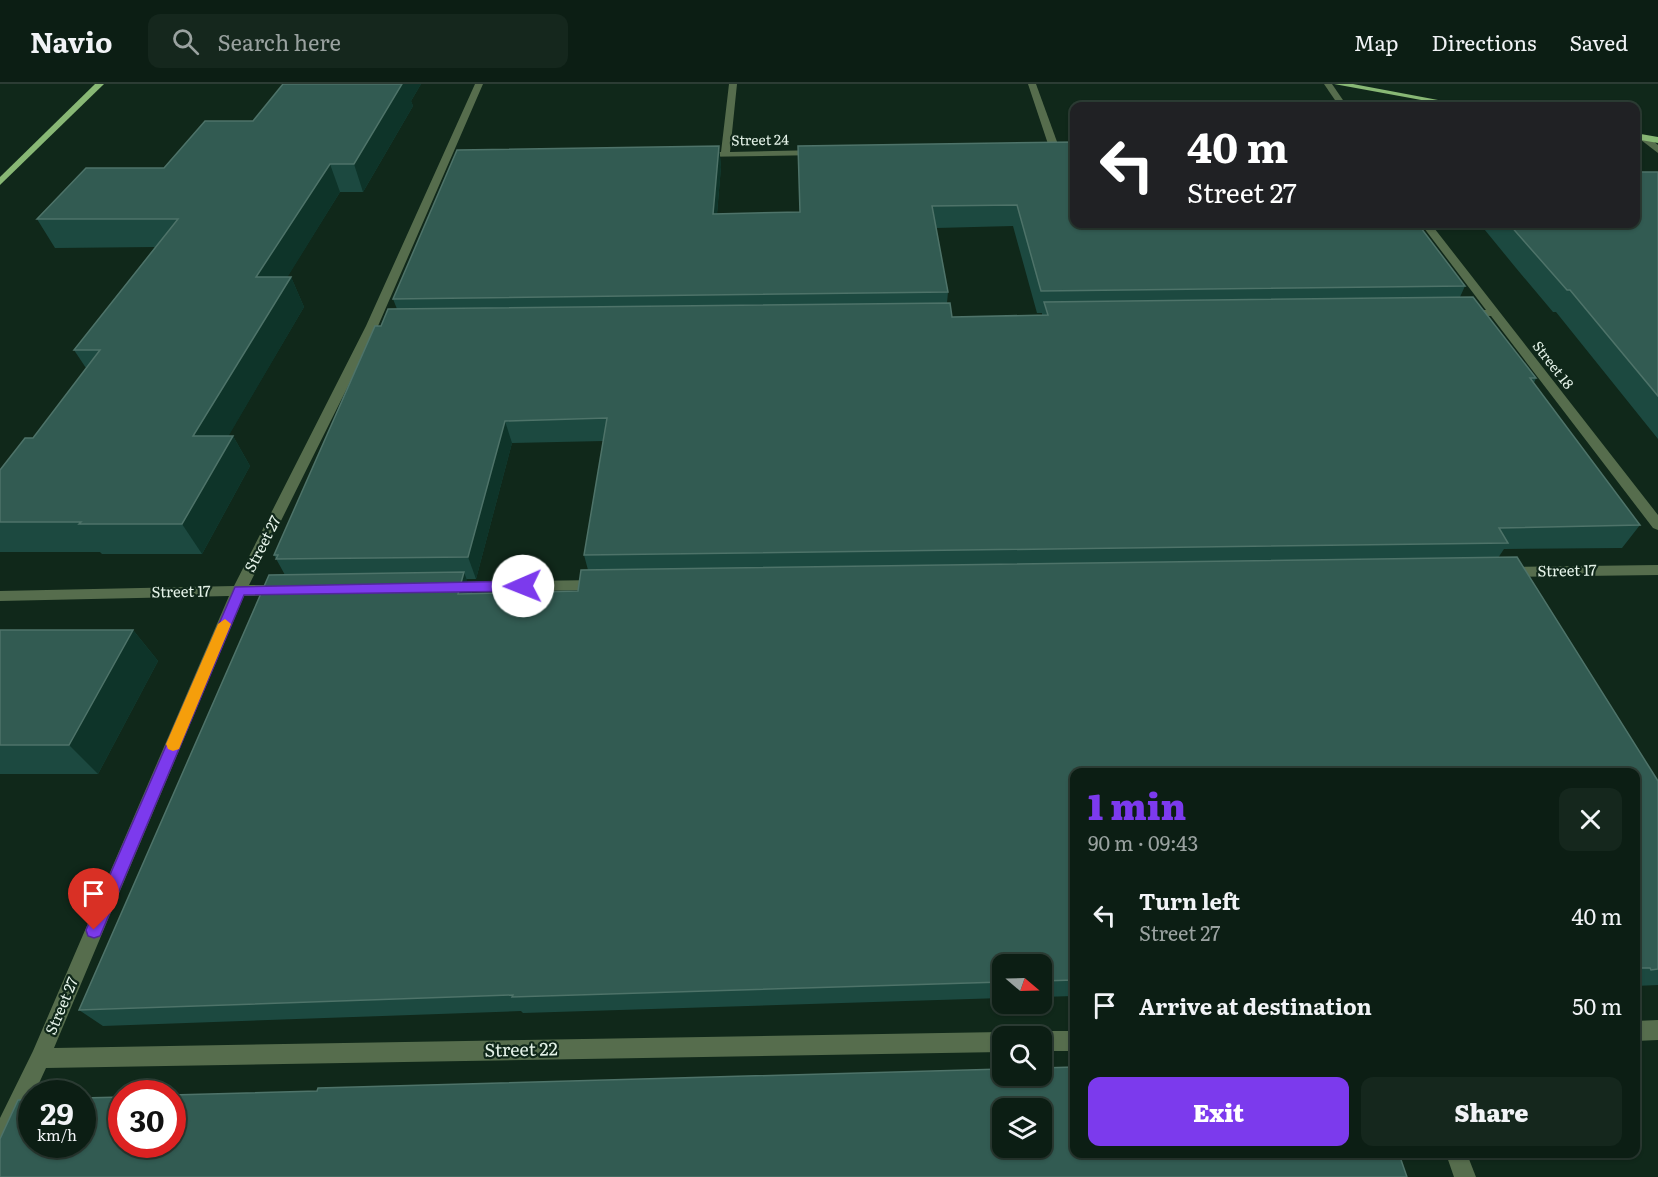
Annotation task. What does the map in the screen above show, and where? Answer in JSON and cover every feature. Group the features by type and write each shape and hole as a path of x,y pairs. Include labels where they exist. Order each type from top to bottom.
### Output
{"main road":[{"path":"0,182 100,84"},
{"path":"1338,84 1443,102"},
{"path":"1640,137 1658,140"}],"street":[{"name":"Street 27","path":"0,1140 40,1058 239,590 378,326 451,158 478,84"},
{"path":"725,154 733,84"},
{"path":"1032,84 1059,150 1043,151"},
{"path":"1328,84 1340,102"},
{"path":"1640,137 1658,150"},
{"name":"Street 24","path":"690,155 831,153"},
{"name":"Street 18","path":"1429,228 1658,525"},
{"path":"1457,313 1493,313"},
{"name":"Street 17","path":"1491,572 1658,570"},
{"path":"430,588 609,585"},
{"name":"Street 17","path":"0,596 299,589"},
{"path":"1640,1031 1658,1030"},
{"path":"1052,1041 1070,1041"},
{"name":"Street 22","path":"40,1058 992,1042"},
{"path":"1458,1158 1465,1177"}],"building":[{"path":"283,84 402,84 354,164 330,164 256,277 291,277 193,436 233,436 182,524 0,522 0,470 25,438 33,438 100,350 74,350 178,219 37,219 86,168 164,168 205,121 253,121"},
{"path":"1070,142 1070,228 1421,228 1465,286 1041,291 1017,205 932,206 948,292 393,299 457,150 719,146 713,214 800,212 798,146"},
{"path":"1640,172 1658,172 1658,396 1570,290 1567,290 1513,228 1640,228"},
{"path":"1473,297 1536,378 1530,378 1640,525 1499,528 1508,543 584,555 607,418 505,421 468,557 276,559 278,555 274,555 375,326 381,326 388,309 950,303 952,317 1048,315 1044,302"},
{"path":"1517,557 1658,781 1658,969 1640,968 1640,768 1070,768 1070,980 1052,981 1052,954 992,954 992,982 512,997 513,995 79,1010 269,575 464,572 458,594 578,591 581,570"},
{"path":"0,630 133,630 69,745 0,745"},
{"path":"1070,1067 1070,1158 1400,1158 1407,1177 0,1177 0,1139 18,1100 18,1158 96,1158 96,1098 108,1097 108,1158 186,1158 186,1095 317,1091 318,1088 992,1069 992,1086 1052,1086 1052,1068"}],"slow traffic":[{"path":"173,744 225,624"}],"route":[{"path":"94,930 239,590 523,586"}]}
